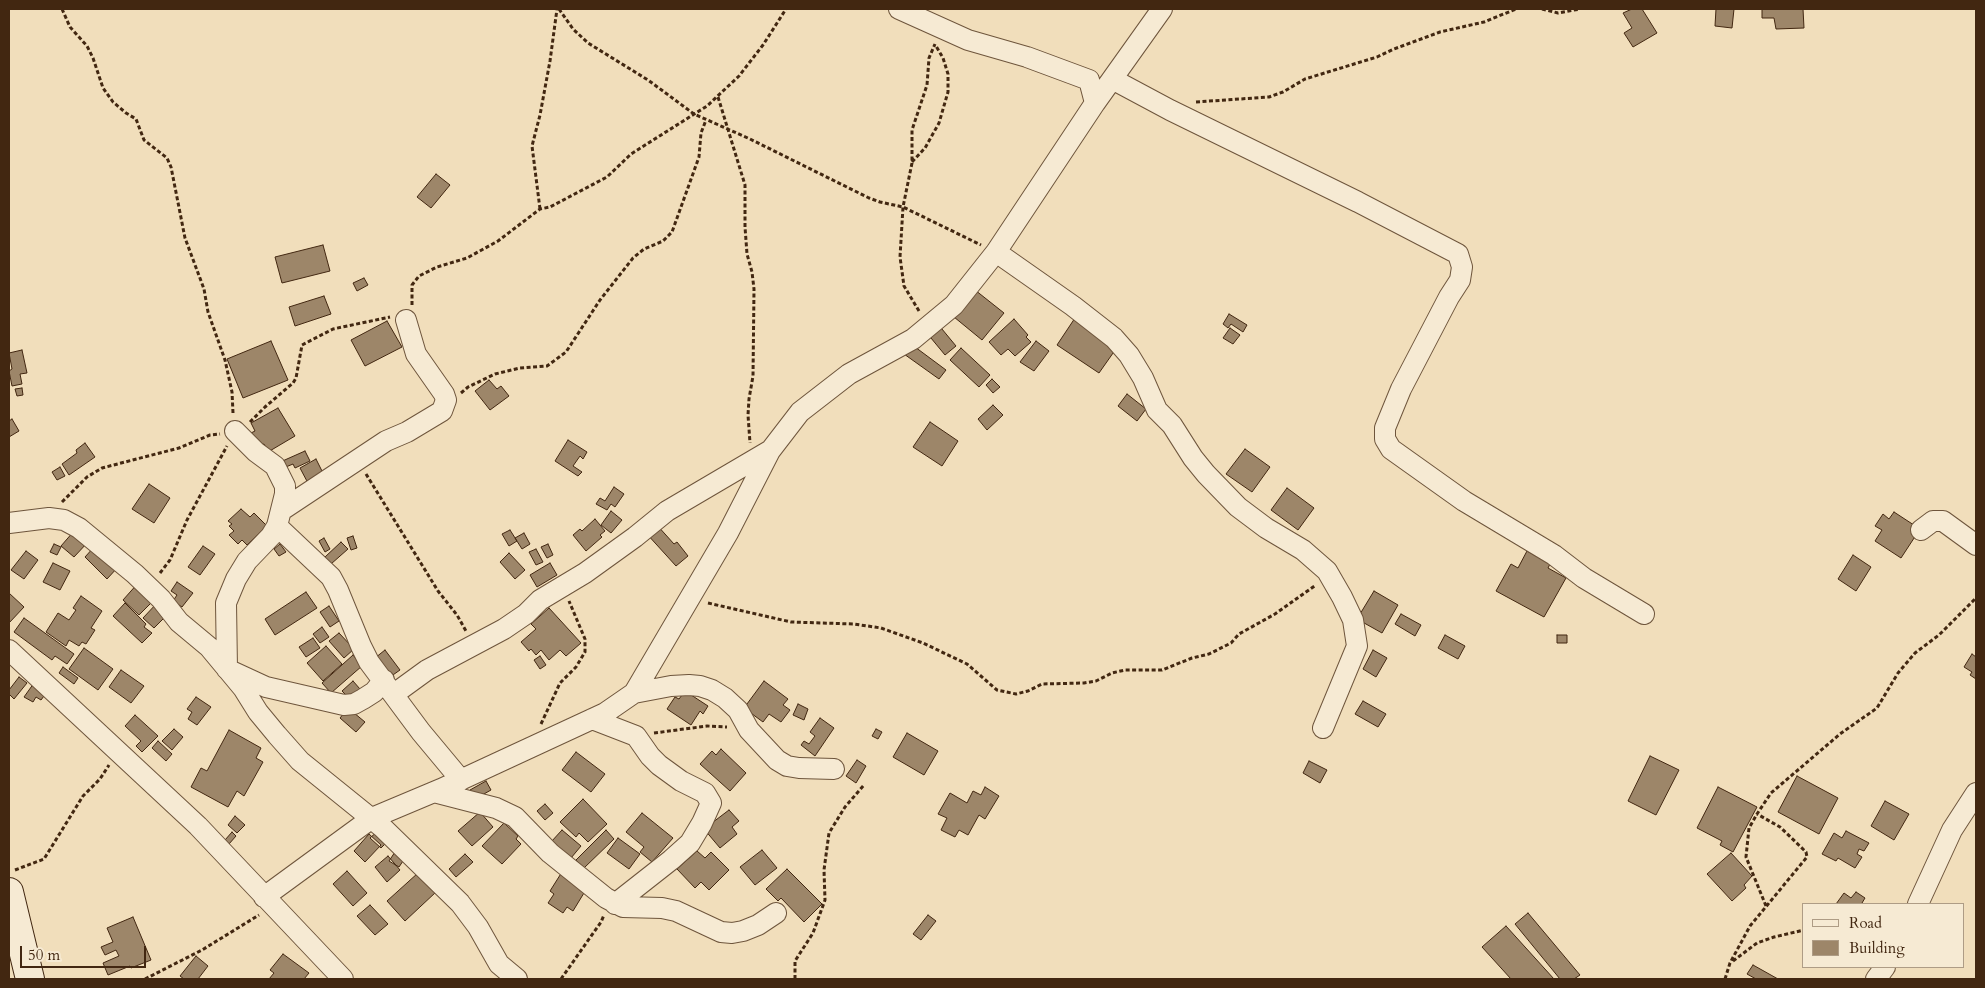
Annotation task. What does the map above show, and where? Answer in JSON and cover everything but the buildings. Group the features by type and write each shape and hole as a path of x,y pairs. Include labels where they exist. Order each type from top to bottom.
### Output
{"main road":[{"path":"9,892 30,979"}],"street":[{"path":"899,9 968,40 1027,57 1089,80 1094,103"},
{"path":"634,693 728,533 762,456 800,412 849,374 902,346 925,331 954,305 996,252 1094,103 1162,9"},
{"path":"1112,79 1167,109 1358,202 1458,254 1462,267 1460,280 1449,297 1401,389 1385,428 1385,439 1392,450 1464,501 1554,555 1584,578 1644,614"},
{"path":"996,252 1066,301 1114,338 1129,355 1143,378 1157,410 1172,425 1193,458 1206,474 1238,507 1266,528 1303,550 1327,571 1353,620 1357,646 1323,728"},
{"path":"280,518 386,441 407,432 442,411 446,406 444,394 416,354 406,320"},
{"path":"227,669 226,603 247,561 272,536 280,518 285,486 275,466 232,433"},
{"path":"227,669 266,687 344,705 354,704 374,692 427,670 504,629 526,614 540,600 564,587 635,537 667,511 762,456"},
{"path":"9,523 48,518 64,520 78,528 151,589 179,622 208,647 277,735 300,761 372,818 460,902 478,926 499,964 517,979"},
{"path":"280,518 331,577 360,646 369,662 421,732 461,780"},
{"path":"1921,530 1933,522 1943,521 1976,546"},
{"path":"9,650 198,826 343,979"},
{"path":"268,901 372,818 461,780 605,713 634,693 671,686 700,686 712,690 725,698 738,710 749,730 765,748 787,766 834,769"},
{"path":"592,719 636,736 658,765 668,773 705,793 711,803 690,843 665,865 611,901"},
{"path":"434,792 496,808 515,817 550,853 611,901 623,907 662,908 676,911 721,932 732,933 758,925 776,913"},
{"path":"1918,903 1952,830 1976,793"},
{"path":"1876,979 1884,968"}],"path":[{"path":"62,9 70,27 90,52 103,88 113,102 136,119 144,140 167,158 171,167 185,238 204,289 208,312 225,360 232,392 232,433 228,444 187,520 170,560 151,589"},
{"path":"558,9 573,29 588,43 648,80 694,114 869,198 904,207 996,252"},
{"path":"540,209 532,146 540,115 558,9"},
{"path":"48,518 74,487 102,468 179,448 210,435 232,433 246,427 265,407 293,383 296,378 301,346 304,343 333,329 389,317 406,320 412,311 412,285 419,276 437,267 467,258 498,241 540,209 550,207 607,176 631,154 718,97 739,76 786,9"},
{"path":"1167,109 1190,102 1269,97 1283,92 1306,79 1377,57 1440,32 1484,22 1516,9"},
{"path":"1542,9 1558,13 1580,9"},
{"path":"912,163 925,148 939,123 948,92 948,74 943,58 935,43 929,58 927,85 912,130 912,163 904,207 900,257 904,286 919,311 925,331"},
{"path":"718,97 745,185 747,254 754,289 753,376 748,415 751,450 762,456"},
{"path":"446,406 468,387 495,374 520,368 547,366 566,352 600,300 632,258 644,249 663,241 672,232 699,157 701,133 706,120"},
{"path":"358,461 438,591 457,615 474,644"},
{"path":"690,598 723,608 746,611 791,622 854,624 881,628 923,643 967,664 997,690 1016,694 1028,691 1042,684 1084,683 1125,670 1162,670 1184,661 1210,654 1231,643 1239,634 1255,627 1314,587 1327,571"},
{"path":"531,747 550,702 560,684 576,667 585,652 585,639 564,587"},
{"path":"1766,906 1746,857 1749,828 1757,814 1771,794 1797,771 1840,734 1877,708 1898,673 1915,653 1939,635 1976,598"},
{"path":"636,736 707,726 749,730"},
{"path":"9,873 44,859 84,796 100,779 118,752"},
{"path":"795,979 795,961 813,933 825,900 824,870 829,832 845,807 864,785"},
{"path":"1725,979 1730,963 1750,926 1807,857 1806,852 1780,827 1757,814"},
{"path":"144,979 202,950 255,919 268,901"},
{"path":"561,979 601,922 611,901"},
{"path":"1730,963 1757,943 1802,930"}]}
